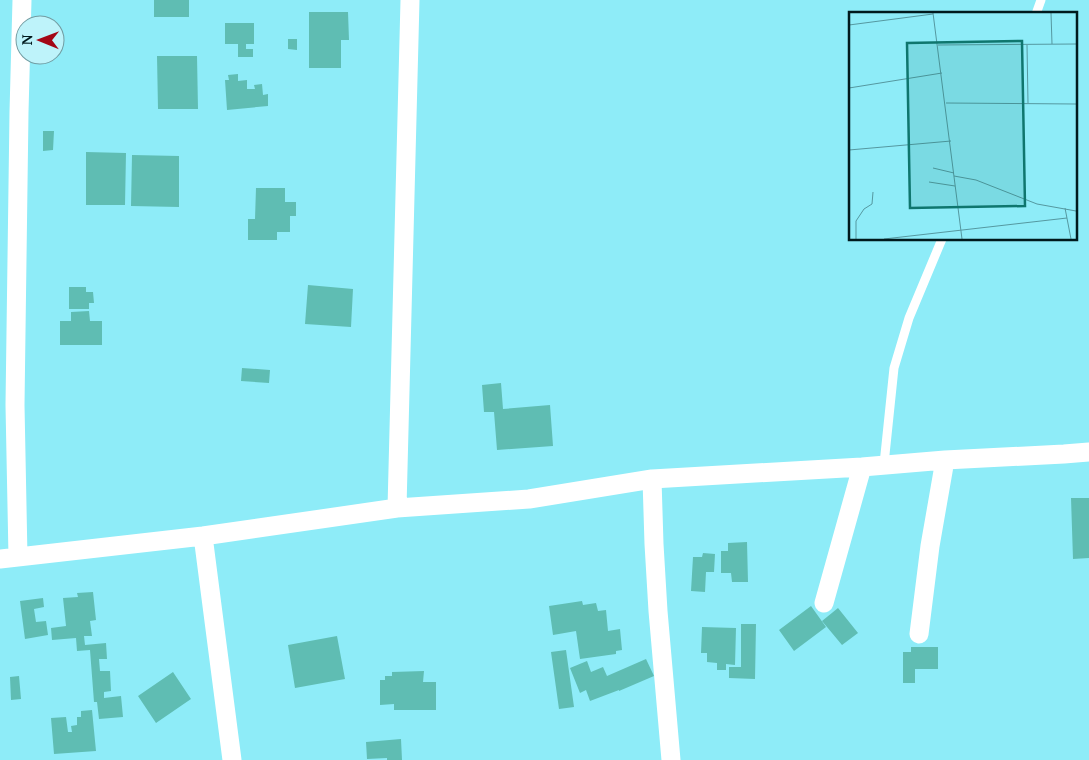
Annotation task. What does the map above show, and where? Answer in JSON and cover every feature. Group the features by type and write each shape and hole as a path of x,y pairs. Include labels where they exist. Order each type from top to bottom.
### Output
{"street":[{"path":"22,0 15,405 9,558 204,536 397,508 528,499 652,479 1089,452"},
{"path":"397,508 410,0"},
{"path":"919,634 930,546 945,460"},
{"path":"824,603 862,467"},
{"path":"652,479 658,611 671,760"},
{"path":"204,536 232,760"}],"lane":[{"path":"1037,12 1041,0"},
{"path":"884,464 894,368 909,318 942,240"}],"building":[{"path":"154,0 189,0 189,17 154,17"},
{"path":"309,12 348,12 349,40 341,40 341,68 309,68"},
{"path":"225,23 254,23 254,44 246,44 246,49 253,49 253,57 238,57 238,44 225,44"},
{"path":"288,39 297,39 297,50 288,49"},
{"path":"157,56 197,56 198,109 158,109"},
{"path":"238,74 238,81 247,80 247,89 255,89 254,85 262,84 263,95 268,94 268,106 227,110 225,80 229,80 228,75"},
{"path":"43,131 54,131 53,150 43,151"},
{"path":"86,152 126,153 125,205 86,205"},
{"path":"132,155 179,156 179,207 131,206"},
{"path":"256,188 285,188 285,202 296,202 296,216 290,216 290,232 277,232 277,240 248,240 248,219 255,219"},
{"path":"308,285 353,289 351,327 305,324"},
{"path":"69,287 86,287 86,292 93,292 94,303 89,303 89,309 69,309"},
{"path":"89,311 90,321 102,321 102,345 60,345 60,321 71,321 71,312"},
{"path":"242,368 270,370 269,383 241,381"},
{"path":"501,383 503,409 550,405 553,446 497,450 494,412 484,412 482,385"},
{"path":"1071,498 1089,498 1089,558 1073,559"},
{"path":"747,542 748,582 732,582 731,573 721,573 721,551 728,551 728,543"},
{"path":"703,553 715,554 714,572 706,572 705,592 691,591 693,557 702,557"},
{"path":"93,592 96,620 90,621 92,636 84,636 85,645 106,643 107,659 99,659 100,671 110,671 111,691 104,692 104,698 121,696 123,717 99,719 97,702 94,702 90,650 77,651 76,638 52,640 51,628 66,626 63,598 78,597 77,593"},
{"path":"43,598 44,607 34,609 36,622 46,621 48,635 25,639 20,601"},
{"path":"582,601 583,605 596,603 598,611 606,610 608,631 620,629 622,650 616,651 616,654 580,659 576,631 553,635 549,606"},
{"path":"811,606 826,627 794,651 779,630"},
{"path":"838,608 858,633 842,645 822,621"},
{"path":"741,624 756,624 755,679 729,678 729,667 741,667"},
{"path":"702,627 736,628 735,665 726,664 726,670 717,670 717,663 707,662 707,653 701,653"},
{"path":"337,636 345,679 295,688 288,645"},
{"path":"911,647 938,647 938,669 915,669 915,683 903,683 903,652 911,652"},
{"path":"566,650 574,707 559,709 551,652"},
{"path":"646,659 654,676 590,701 586,690 580,693 570,668 587,661 591,672 603,667 607,676"},
{"path":"424,671 423,682 436,682 436,710 394,710 394,704 380,705 380,680 385,680 385,676 392,676 392,672"},
{"path":"173,672 191,699 156,723 138,696"},
{"path":"19,676 21,699 11,700 10,677"},
{"path":"92,710 96,751 54,754 51,718 66,717 68,732 72,732 71,726 77,725 77,717 81,717 81,711"},
{"path":"401,739 402,760 387,760 387,758 367,759 366,742"}]}
